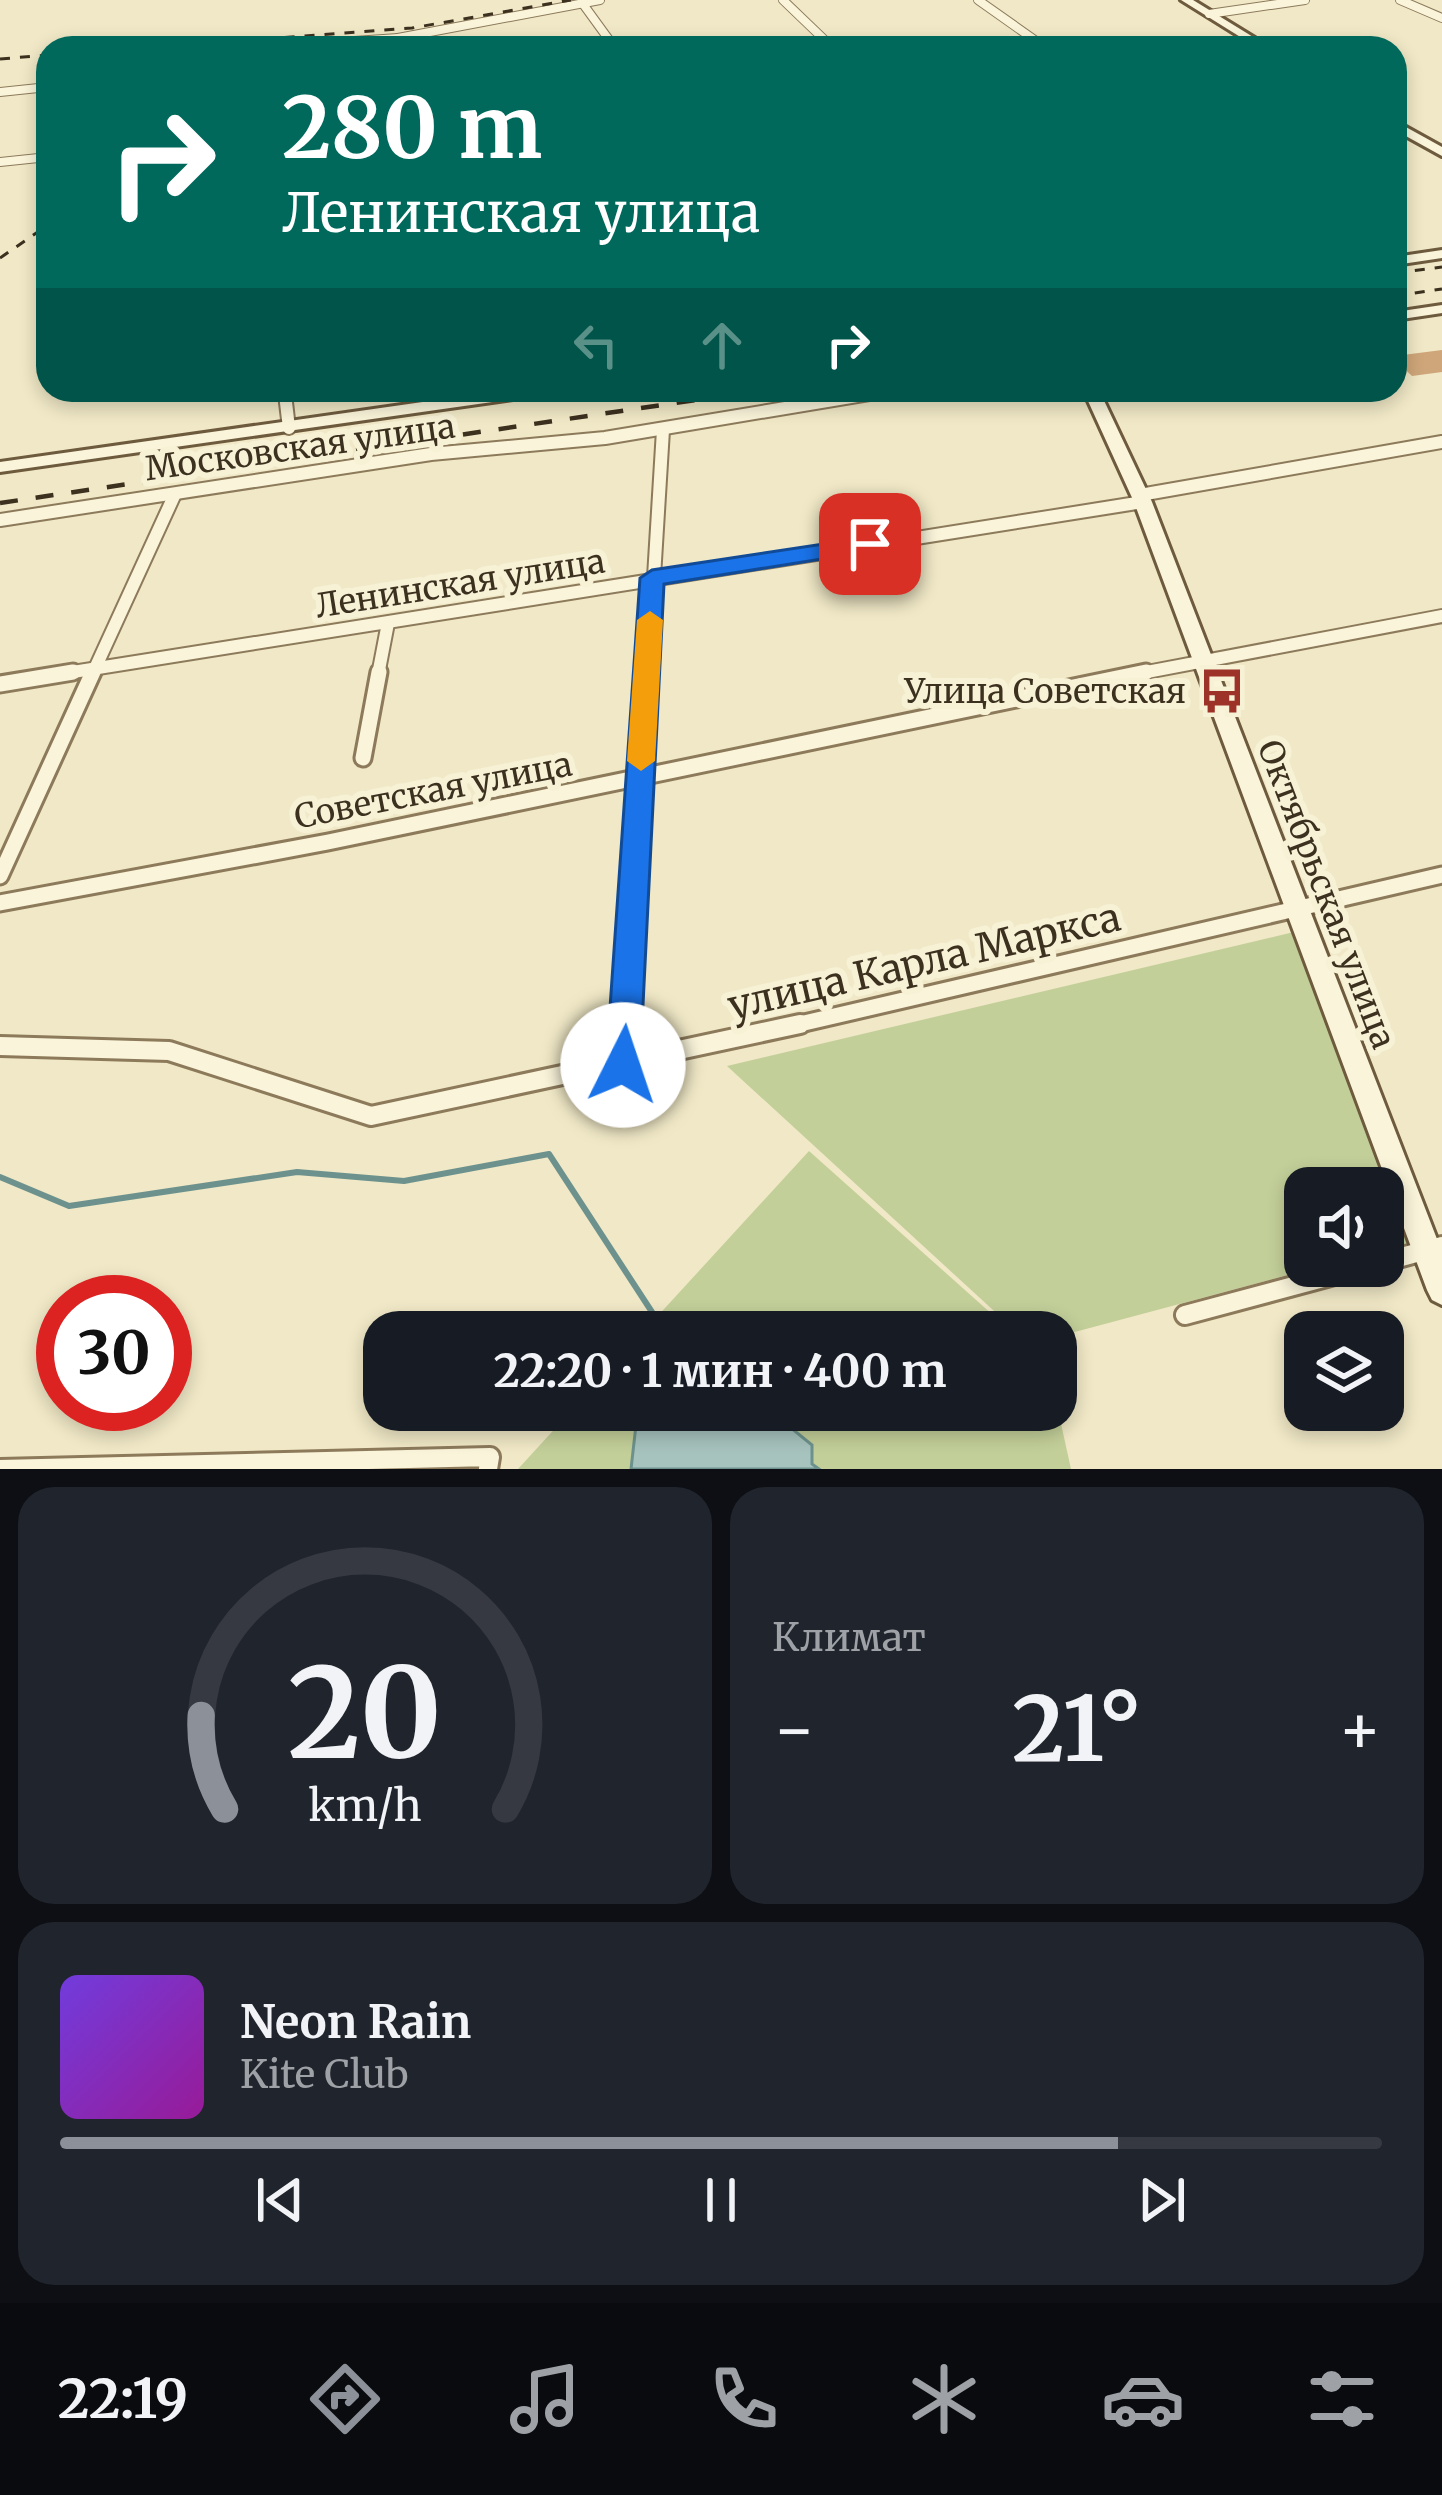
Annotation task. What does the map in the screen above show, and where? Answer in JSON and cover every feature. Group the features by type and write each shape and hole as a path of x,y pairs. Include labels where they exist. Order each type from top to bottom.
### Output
{"main road":[{"path":"1186,0 1246,36"},
{"path":"1407,131 1442,152"},
{"path":"1407,259 1442,254"},
{"path":"1407,314 1442,309"},
{"path":"0,466 461,402"},
{"name":"Октябрьская улица","path":"1097,402 1142,499 1297,908 1435,1248 1442,1290"}],"street":[{"path":"409,36 600,0"},
{"path":"783,0 820,36"},
{"path":"978,0 1029,36"},
{"path":"1210,14 1305,0"},
{"path":"1400,0 1442,18"},
{"path":"583,4 606,36"},
{"path":"0,92 36,88"},
{"path":"0,162 36,158"},
{"path":"286,402 289,428"},
{"name":"Московская улица","path":"0,520 431,454 495,452 663,430 823,402"},
{"path":"623,1065 663,430"},
{"name":"Ленинская улица","path":"0,684 1142,499 1442,442"},
{"path":"0,876 175,494"},
{"name":"Советская улица","path":"0,903 640,780 1203,661 1442,616"},
{"path":"363,758 388,623"},
{"name":"улица Карла Маркса","path":"0,1046 169,1051 371,1116 623,1065 1442,875"},
{"path":"1404,1256 1435,1248"},
{"path":"1185,1315 1290,1287"},
{"path":"0,1469 489,1463"}],"green space":[{"path":"1294,932 1379,1167 1284,1167 1284,1276 1077,1331 1077,1311 994,1311 727,1066"},
{"path":"809,1151 988,1311 662,1311"},
{"path":"553,1431 1063,1431 1071,1469 518,1469"}],"water":[{"path":"635,1431 795,1431 812,1445 812,1464 819,1469 631,1469"}],"building":[{"path":"1442,350 1442,372 1412,376 1407,371 1407,354"}],"waterway":[{"path":"0,1177 69,1206 297,1172 404,1181 549,1154 651,1311"}],"railway":[{"path":"305,36 412,28 571,0"},
{"path":"0,59 36,56"},
{"path":"0,258 36,233"},
{"path":"1407,271 1442,267"},
{"path":"1407,294 1442,289"},
{"path":"0,503 682,402"}],"slow traffic":[{"path":"641,761 650,620"}],"place":[{"name":"Улица Советская","path":"1222,691"}],"route":[{"path":"623,1065 652,578 870,544"}]}
